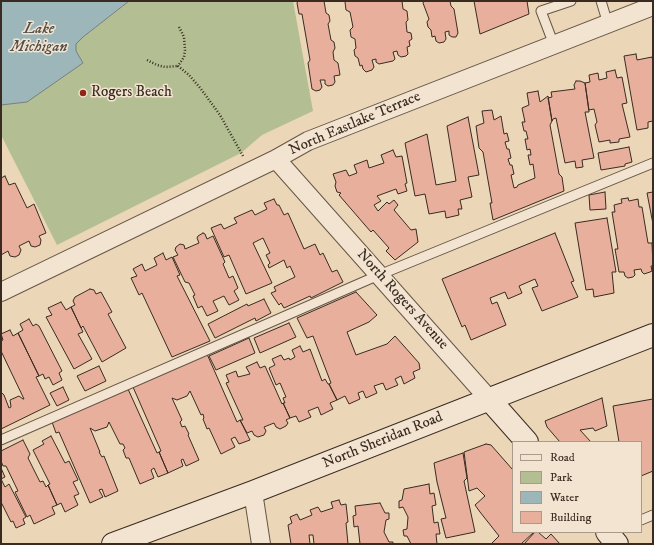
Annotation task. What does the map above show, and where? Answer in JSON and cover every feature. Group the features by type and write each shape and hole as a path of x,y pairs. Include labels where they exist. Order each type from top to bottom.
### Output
{"main road":[{"name":"North Sheridan Road","path":"112,544 253,492 489,398 653,335"},
{"name":"North Rogers Avenue","path":"489,398 526,441"}],"street":[{"name":"North Eastlake Terrace","path":"1,292 308,141 653,6"},
{"name":"North Rogers Avenue","path":"276,158 489,398"},
{"path":"253,492 261,544"}],"lane":[{"path":"554,45 541,11 571,1"},
{"path":"601,1 608,24"},
{"path":"1,440 379,275 653,163"},
{"path":"642,520 653,515"}],"path":[{"path":"178,66 184,57 185,50 184,37 179,27"},
{"path":"147,60 165,67 178,66 189,75 220,115 243,157"}],"green space":[{"path":"129,1 293,1 313,111 262,135 241,153 57,245 1,135 1,105 27,102 83,63 76,51 76,44"}],"water":[{"name":"Lake Michigan","path":"1,1 129,1 76,44 76,51 83,63 27,102 1,105"}],"building":[{"path":"298,1 324,1 326,13 329,15 330,21 328,24 331,40 334,42 335,48 333,52 334,60 338,63 340,75 334,76 335,82 333,85 328,86 325,84 325,80 320,80 322,87 320,90 316,91 312,89 308,63 310,60 302,14 299,14"},
{"path":"346,1 402,1 403,9 407,11 407,32 411,33 412,39 409,41 410,46 407,47 408,54 401,57 398,55 397,51 393,52 395,59 393,61 379,64 376,62 376,59 372,60 374,67 372,70 366,72 362,65 360,66 358,58 355,56 355,39 351,37 350,30 353,27 350,12 346,10"},
{"path":"424,1 450,1 451,6 454,9 458,33 456,37 449,35 449,31 445,32 446,39 444,42 439,43 436,41 435,36 432,37 431,30 428,27 427,22 429,19 423,3"},
{"path":"474,1 527,1 529,14 480,34"},
{"path":"636,54 637,60 652,57 653,62 653,121 648,122 648,128 637,130 624,56"},
{"path":"615,70 617,78 622,77 627,103 622,104 630,137 619,139 619,142 610,143 610,140 599,142 595,125 597,122 594,109 589,110 585,83 590,82 589,75 598,73 599,80 607,78 606,72"},
{"path":"576,81 585,83 589,112 585,112 594,158 582,160 583,167 576,168 575,161 565,163 556,118 552,121 548,98 552,97 551,92 575,89 574,85"},
{"path":"538,91 540,102 548,96 552,121 550,125 559,174 562,177 564,191 493,220 490,203 492,203 483,152 479,148 476,126 484,123 482,111 492,110 494,120 501,116 504,134 507,133 509,141 505,142 507,149 509,149 511,158 508,159 510,165 512,165 514,174 511,175 514,188 535,178 533,164 530,165 528,155 531,155 530,149 527,150 525,139 528,139 522,122 525,122 522,108 529,105 527,93"},
{"path":"468,117 479,175 468,177 472,197 460,200 462,209 458,209 459,215 446,218 445,211 429,214 425,194 415,196 405,143 427,134 436,185 456,181 447,126"},
{"path":"629,147 632,162 625,164 625,166 601,170 598,153"},
{"path":"393,150 396,157 402,156 407,191 398,194 396,189 377,196 381,201 374,205 378,211 387,202 389,204 394,200 398,205 394,210 411,230 416,229 418,242 395,260 386,251 389,248 373,230 371,232 339,195 341,193 337,192 333,174 346,170 349,176 357,173 354,165 367,160 369,168 384,163 381,155"},
{"path":"5,176 9,185 15,183 27,208 34,204 46,233 39,236 41,240 40,245 35,247 31,246 29,241 19,246 21,250 19,255 15,257 10,256 8,251 1,255 1,178"},
{"path":"605,192 606,209 590,210 589,195"},
{"path":"653,192 653,224 647,193"},
{"path":"628,198 629,201 638,199 639,207 642,207 648,243 652,243 653,266 651,266 652,271 644,274 641,269 634,270 635,275 628,278 625,276 624,272 619,272 615,249 618,249 612,212 615,212 614,205 622,203 621,199"},
{"path":"274,199 284,215 288,213 304,249 315,244 320,255 323,253 332,272 337,270 343,282 311,298 310,296 284,308 281,303 279,305 271,293 276,291 274,287 295,277 290,266 287,268 284,260 269,268 268,265 270,263 266,255 270,253 263,238 253,243 272,283 246,294 229,255 224,257 211,228 221,224 224,229 237,223 234,218 252,210 255,215 267,209 264,203"},
{"path":"607,218 616,272 612,272 614,293 594,297 593,289 586,290 575,223"},
{"path":"203,233 207,239 213,236 225,262 223,264 229,278 233,276 238,288 234,291 239,300 229,305 224,296 213,301 218,311 207,316 202,306 198,308 193,296 195,295 189,283 185,282 173,257 178,255 175,250 176,247 180,244 184,245 185,249 199,243 197,238"},
{"path":"555,233 574,281 571,282 578,297 542,311 532,288 538,286 535,279 519,286 522,293 508,299 505,292 490,298 492,304 497,302 506,325 471,340 465,325 462,327 442,279"},
{"path":"163,253 166,260 172,257 180,275 177,276 210,341 172,357 142,293 139,295 131,278 137,276 133,269 142,264 145,271 157,265 154,258"},
{"path":"90,289 94,290 96,294 101,292 112,312 108,314 126,348 102,362 83,326 81,328 71,307 75,305 73,301 75,297"},
{"path":"356,292 377,315 369,322 347,332 356,355 387,344 395,336 419,363 420,369 413,372 415,378 404,384 401,376 395,379 398,385 386,390 383,383 374,386 377,393 366,398 363,391 358,393 360,399 349,404 345,396 337,400 329,384 331,383 313,336 307,338 297,318"},
{"path":"264,299 271,313 256,321 255,318 215,338 208,324 247,304 248,306"},
{"path":"61,302 66,310 71,307 83,332 78,334 92,359 74,369 46,317 52,315 48,308"},
{"path":"29,319 33,326 36,324 39,326 62,371 59,373 62,380 53,385 49,377 45,379 43,374 39,376 18,333 23,330 20,324"},
{"path":"289,323 296,337 260,353 254,338"},
{"path":"10,330 13,336 18,333 39,376 36,377 50,405 1,429 1,392 4,395 9,408 11,407 10,400 19,396 24,399 1,351 1,341 3,340 1,334"},
{"path":"249,338 255,353 216,370 209,356"},
{"path":"300,346 303,352 310,349 322,381 325,379 329,384 337,400 330,403 333,409 321,415 318,407 308,411 311,417 299,422 296,416 290,418 283,403 285,403 283,398 286,397 280,383 276,385 269,368 275,365 272,359 281,355 284,360 289,358 290,360 295,357 292,350"},
{"path":"207,354 237,422 240,420 250,440 239,444 235,437 231,439 235,447 221,454 209,428 207,429 203,419 203,414 201,415 190,391 187,396 177,400 172,398 182,420 180,422 182,427 185,426 199,460 186,466 183,459 181,460 183,466 168,473 159,452 161,451 133,387"},
{"path":"257,362 260,368 265,366 290,418 286,420 288,423 286,426 280,429 276,427 274,423 264,427 266,431 264,435 258,437 254,435 252,431 247,433 240,420 243,420 226,383 229,382 226,375 236,371 238,377 250,374 246,367"},
{"path":"99,366 106,381 85,391 77,376"},
{"path":"63,387 69,400 57,406 50,393"},
{"path":"128,389 157,453 159,452 168,473 158,477 154,468 151,470 154,478 140,484 129,458 126,458 123,450 125,448 123,444 120,444 109,422 107,427 95,431 90,428 99,452 102,457 104,456 118,491 105,497 102,489 99,490 103,497 90,503 59,432 56,433 52,422"},
{"path":"602,398 607,426 595,431 593,428 580,430 590,441 559,441 547,427 545,421"},
{"path":"653,399 653,471 642,476 642,441 619,441 613,406"},
{"path":"51,436 65,463 69,461 78,480 73,482 79,494 74,496 78,505 65,512 61,503 57,505 48,485 50,484 33,450 44,444 42,441"},
{"path":"23,440 30,454 28,458 40,482 43,481 46,487 48,485 57,505 52,507 55,514 34,524 30,515 27,517 15,492 18,491 6,466 3,466 1,461 1,451"},
{"path":"486,444 491,445 512,469 512,533 533,533 521,544 491,544 499,536 475,505 485,496 477,488 469,491 464,452"},
{"path":"463,453 467,478 464,481 475,532 446,538 441,519 446,518 434,463"},
{"path":"1,468 5,477 1,479"},
{"path":"1,479 5,487 9,484 26,517 23,519 25,524 16,528 13,521 11,522 1,502"},
{"path":"429,484 430,494 434,493 436,505 432,506 434,523 438,522 440,534 436,534 437,544 411,544 407,536 404,536 403,530 407,529 408,517 403,507 399,508 399,501 402,500 404,489"},
{"path":"339,500 341,505 346,504 348,544 314,544 313,535 309,535 310,544 291,544 288,525 292,523 290,517 297,514 300,520 312,515 310,510 318,507 321,512 333,508 331,502"},
{"path":"380,503 385,513 389,513 389,519 386,520 384,532 389,542 393,542 393,544 360,544 358,526 354,527 353,516 356,515 355,506"},
{"path":"534,533 539,533 546,539 551,534 560,544 524,544"}],"place":[{"name":"Rogers Beach","path":"83,93"}]}
